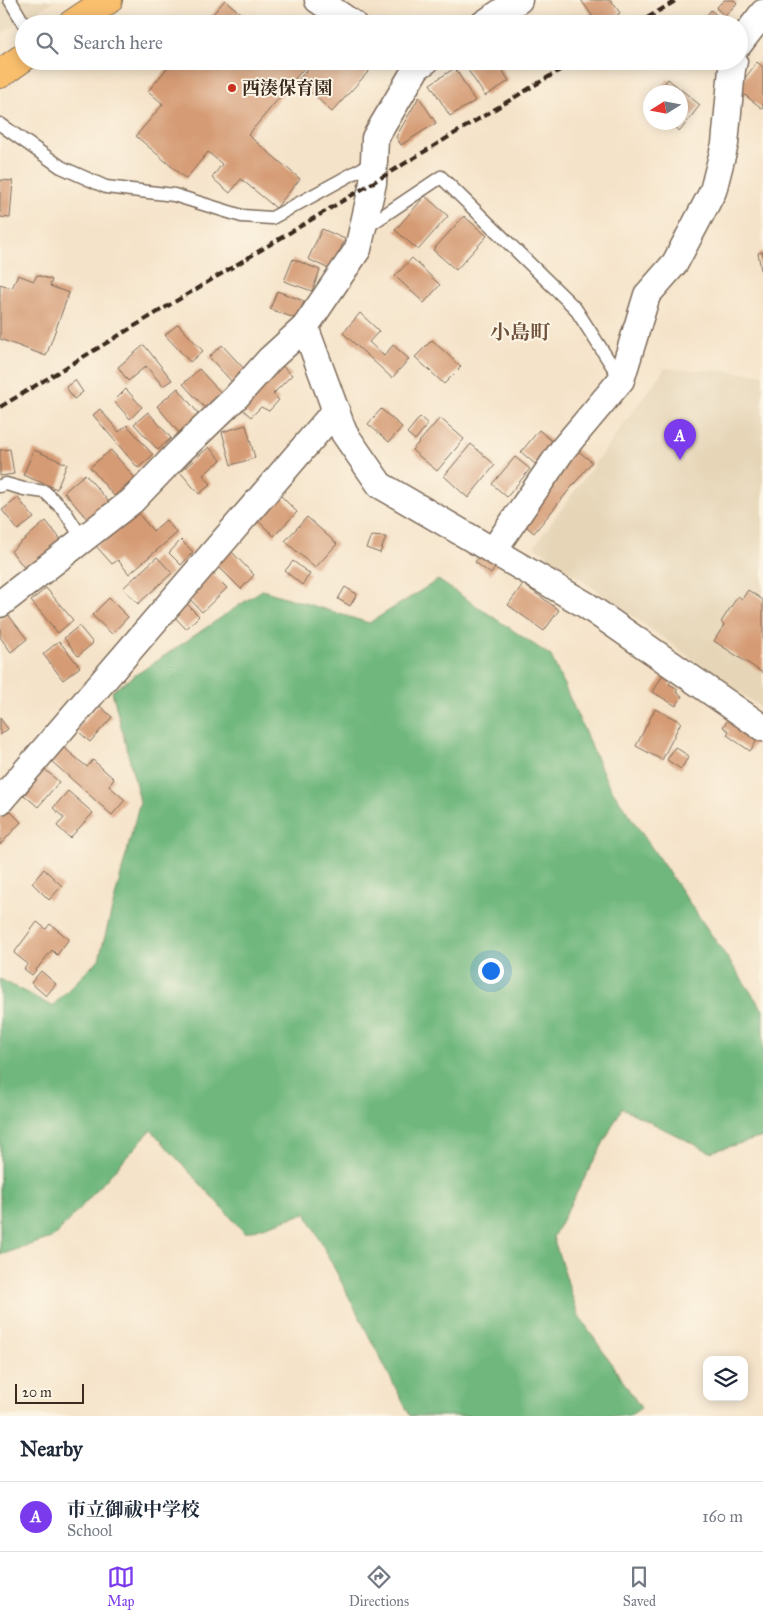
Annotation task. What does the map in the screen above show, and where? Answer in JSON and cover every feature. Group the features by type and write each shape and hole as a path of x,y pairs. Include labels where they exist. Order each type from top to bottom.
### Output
{"main road":[{"path":"86,15 108,0"},
{"path":"0,74 15,63"}],"street":[{"path":"318,0 340,15"},
{"path":"496,15 519,0"},
{"path":"748,32 763,13"},
{"path":"0,604 132,501 179,452 236,398 270,359 305,326 358,249 373,183 375,138 413,70"},
{"path":"493,551 562,449 621,380 647,295 675,263 713,191 725,144 732,70"},
{"path":"305,326 344,433 380,485 586,604 763,728"},
{"path":"0,801 336,410"}],"lane":[{"path":"10,0 19,15"},
{"path":"0,124 61,167 106,187 174,195 242,216 272,218 374,162"},
{"path":"363,229 441,177 575,308 621,380"},
{"path":"0,486 6,484 45,492 64,510 83,540"}],"shaded area":[{"path":"0,0 55,0 31,15 15,15 15,25 2,33 0,29"},
{"path":"665,368 763,374 763,709 534,546"}],"green space":[{"path":"438,580 551,656 608,784 763,1010 763,1137 710,1152 622,1108 553,1237 578,1314 641,1408 629,1416 410,1416 306,1213 245,1233 151,1130 54,1237 0,1255 0,979 52,1006 99,959 140,801 112,691 262,590 369,623"}],"building":[{"path":"225,0 242,15 212,15"},
{"path":"581,0 611,0 620,13 617,15 592,15"},
{"path":"724,0 734,0 737,3 726,15 716,8"},
{"path":"711,10 717,15 707,15"},
{"path":"757,62 763,67 763,109 737,89"},
{"path":"166,70 302,70 248,135 300,179 276,208 241,179 230,193 212,178 222,164 208,152 186,179 136,136 163,104 148,91"},
{"path":"307,70 370,70 332,112 298,80"},
{"path":"452,70 456,70 475,101 450,116 430,84"},
{"path":"468,70 502,70 509,81 485,96"},
{"path":"668,79 675,85 663,85"},
{"path":"688,95 700,105 688,121"},
{"path":"419,97 436,123 401,145 396,137"},
{"path":"0,180 13,181 10,218 0,217"},
{"path":"425,196 448,216 418,250 395,230"},
{"path":"464,216 487,236 456,270 433,250"},
{"path":"322,229 345,239 331,270 308,259"},
{"path":"763,252 763,276 762,276 758,253"},
{"path":"412,258 440,285 424,303 395,276"},
{"path":"293,259 320,270 312,291 284,281"},
{"path":"18,275 34,281 37,275 52,280 50,286 69,293 46,356 0,339 0,284 12,288"},
{"path":"277,291 304,301 297,319 270,309"},
{"path":"360,313 379,331 369,342 384,356 393,345 409,359 392,378 343,333"},
{"path":"178,324 203,351 190,362 165,335"},
{"path":"432,340 461,367 444,384 415,357"},
{"path":"144,345 172,380 163,386 146,366 128,381 118,367"},
{"path":"222,345 247,372 234,384 209,357"},
{"path":"278,362 292,375 273,394 279,400 269,411 261,407 251,417 238,405"},
{"path":"199,369 222,394 206,409 183,384"},
{"path":"75,380 83,392 74,399 66,387"},
{"path":"178,388 201,417 180,434 157,406"},
{"path":"126,389 142,407 130,419 114,401"},
{"path":"100,409 119,432 127,425 153,455 138,468 93,415"},
{"path":"381,409 402,427 389,442 368,424"},
{"path":"148,412 171,438 158,450 134,424"},
{"path":"420,417 428,424 415,440 407,433"},
{"path":"440,418 464,439 437,471 412,450"},
{"path":"246,425 255,458 231,465 222,432"},
{"path":"539,430 553,442 535,464 521,452"},
{"path":"471,444 495,465 468,498 444,476"},
{"path":"572,446 592,462 534,533 515,517"},
{"path":"209,447 221,460 203,475 211,484 199,494 180,472"},
{"path":"10,449 14,474 0,476 0,450"},
{"path":"34,450 67,464 57,489 23,475"},
{"path":"111,450 135,478 114,496 90,467"},
{"path":"515,457 530,469 507,497 492,484"},
{"path":"85,474 109,502 88,520 64,492"},
{"path":"278,493 297,512 274,536 255,518"},
{"path":"18,498 34,518 18,530 2,510"},
{"path":"137,512 153,531 166,520 177,533 129,574 118,560 112,564 96,546"},
{"path":"307,517 337,544 315,568 285,541"},
{"path":"46,521 63,542 27,571 11,551"},
{"path":"371,536 386,537 380,553 366,548"},
{"path":"181,540 193,552 181,565 169,553"},
{"path":"230,550 254,575 241,589 216,564"},
{"path":"482,552 498,563 491,574 475,562"},
{"path":"157,557 172,573 138,604 123,588"},
{"path":"293,561 310,574 302,585 285,571"},
{"path":"211,572 227,588 202,612 187,596"},
{"path":"523,584 559,610 544,631 508,605"},
{"path":"345,587 357,594 350,606 338,599"},
{"path":"46,588 73,620 58,633 31,601"},
{"path":"748,590 763,600 763,673 714,641 724,625 721,622 738,596 742,599"},
{"path":"109,598 128,617 112,634 92,615"},
{"path":"184,601 199,616 186,629 171,613"},
{"path":"7,613 27,639 11,652 0,637 0,619"},
{"path":"79,626 93,643 78,656 64,638"},
{"path":"59,641 80,667 63,680 43,654"},
{"path":"665,671 674,676 669,684 678,689 676,692 682,696 676,706 653,692"},
{"path":"99,705 112,717 90,742 77,730"},
{"path":"655,709 681,722 662,760 636,746"},
{"path":"0,718 8,729 0,735"},
{"path":"729,718 758,739 750,751 727,735 729,731 723,727"},
{"path":"62,746 87,767 93,760 114,779 109,786 125,800 112,815 50,760"},
{"path":"675,747 689,756 681,769 667,760"},
{"path":"40,765 59,782 38,807 24,795 30,788 25,784"},
{"path":"68,791 93,813 70,838 57,826 64,818 53,808"},
{"path":"6,807 21,822 0,845 0,813"},
{"path":"44,869 62,886 49,900 32,883"},
{"path":"37,922 46,929 50,924 69,939 57,955 52,950 32,975 24,969 28,964 14,953"},
{"path":"41,971 56,984 46,996 31,983"}],"railway":[{"path":"652,15 677,0"},
{"path":"0,407 560,70"}],"place":[{"name":"西湊保育園","path":"232,88"},
{"name":"市立御祓中学校","path":"680,460"}],"district":[{"name":"小島町","path":"520,332"}]}
